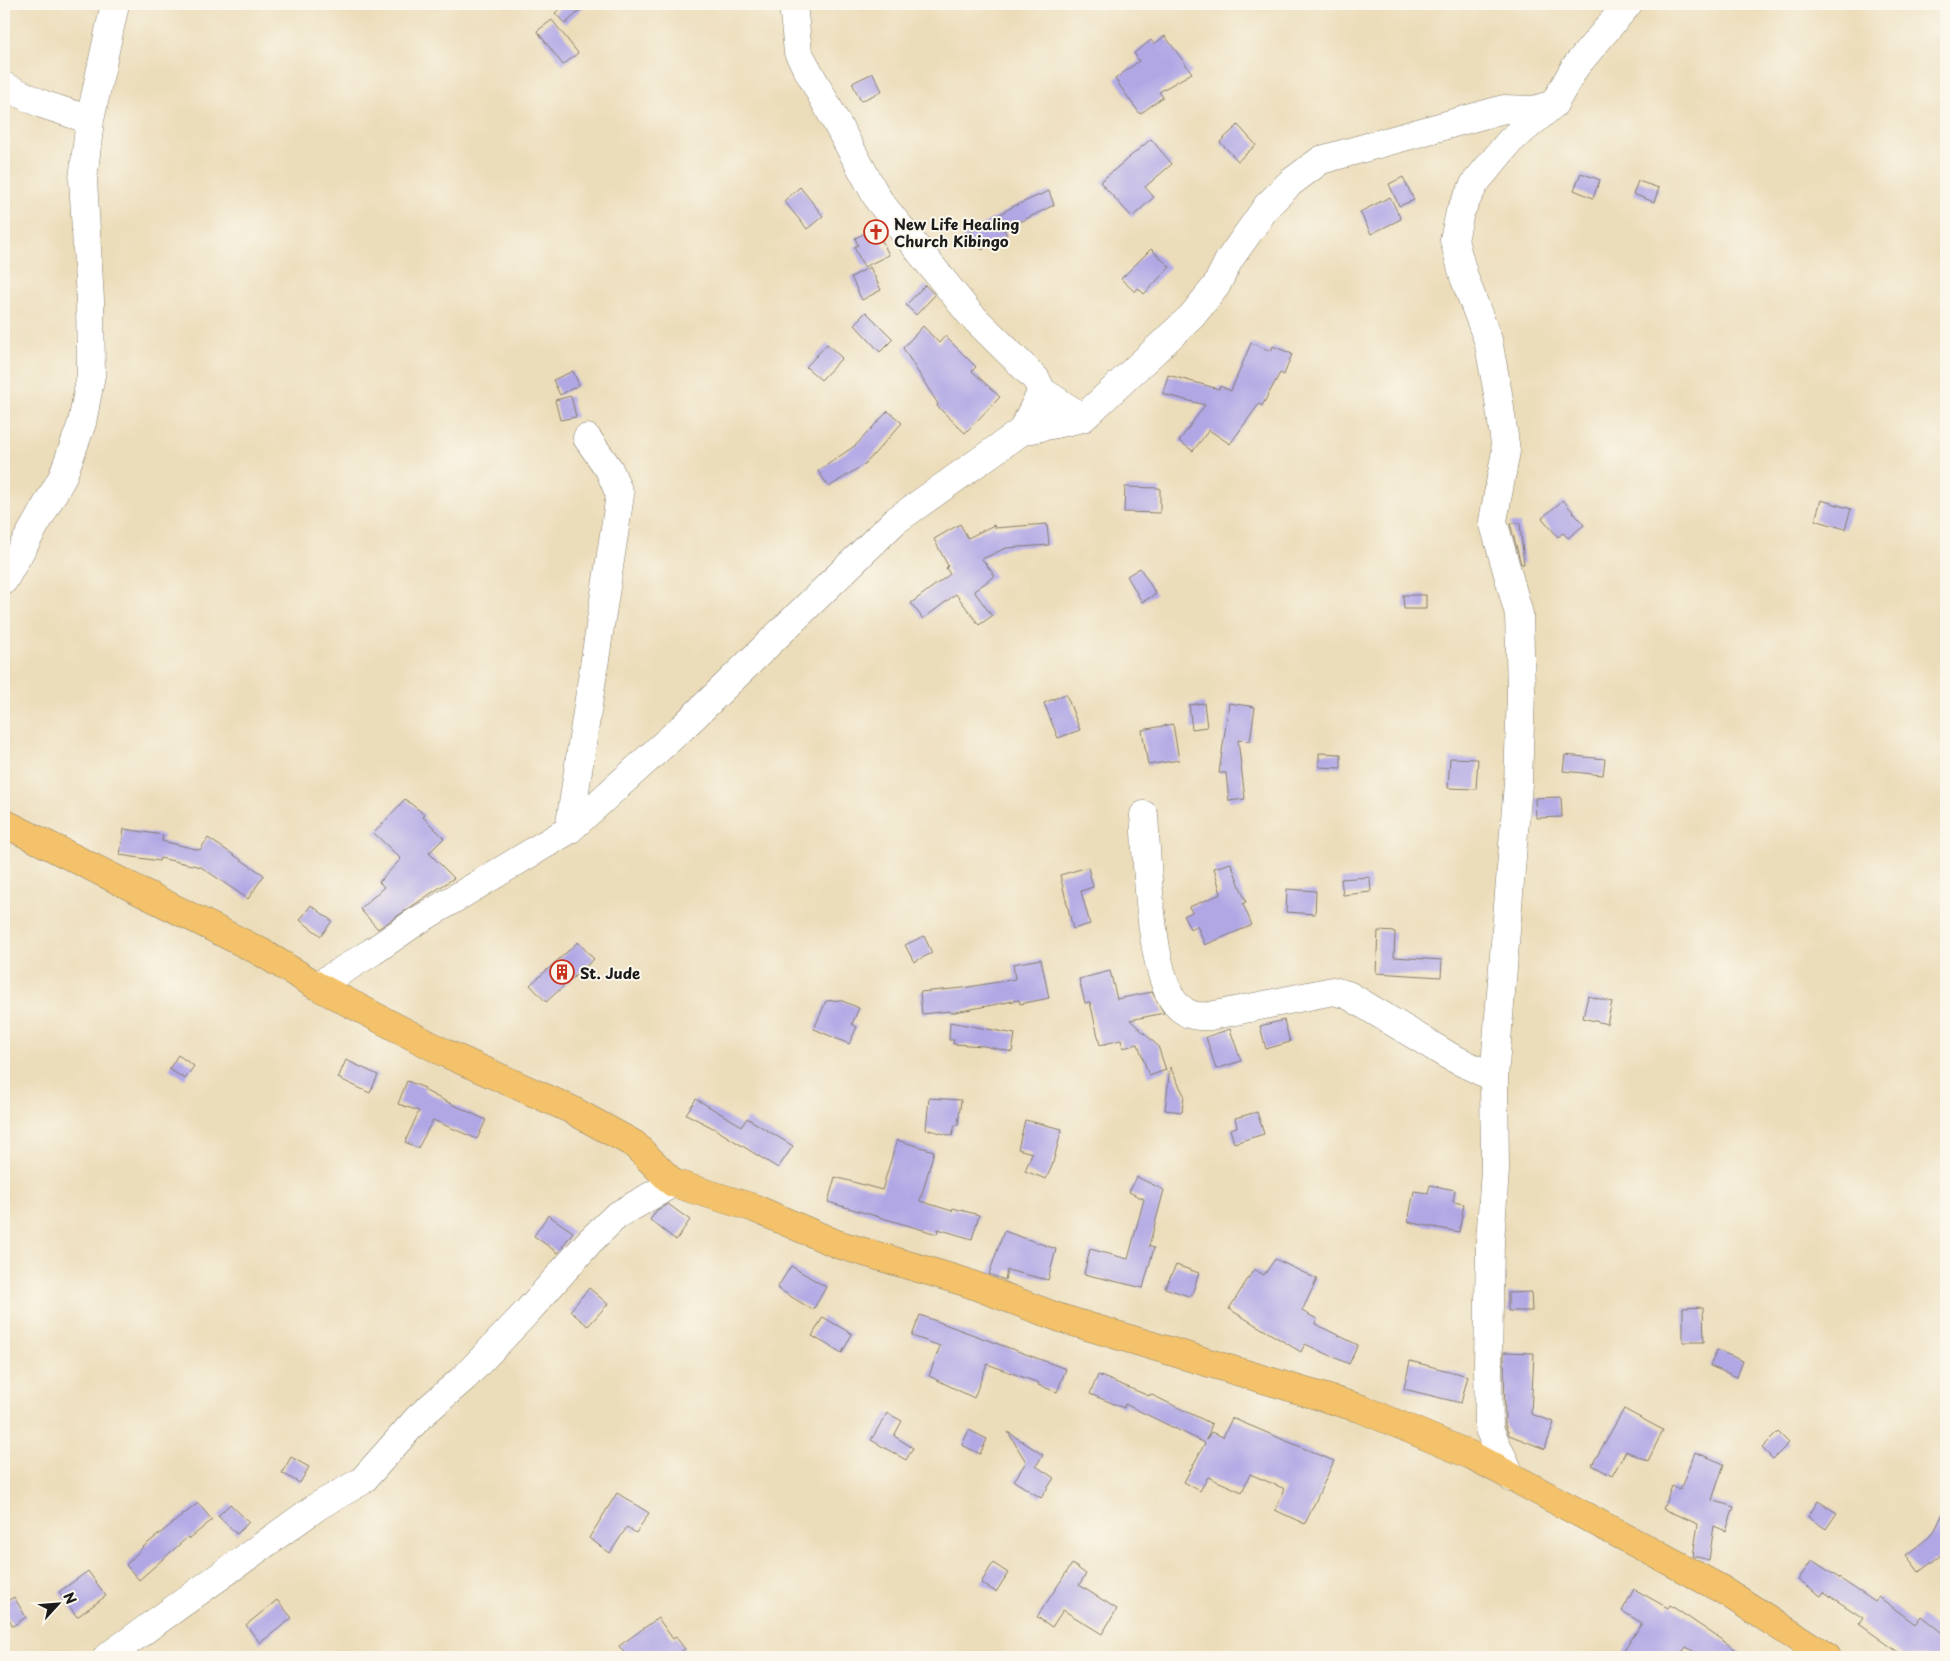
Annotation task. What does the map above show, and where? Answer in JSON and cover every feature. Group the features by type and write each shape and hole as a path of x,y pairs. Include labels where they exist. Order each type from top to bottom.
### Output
{"main road":[{"path":"4,823 261,952 317,986 446,1053 570,1108 634,1144 673,1183 754,1208 837,1244 965,1282 1060,1318 1362,1409 1473,1456 1724,1590 1827,1657"}],"street":[{"path":"4,579 62,478 82,423 91,375 90,300 83,179 90,120 115,4"},
{"path":"1512,1478 1489,1429 1494,1078 1518,783 1521,692 1519,614 1493,521 1506,450 1498,394 1488,340 1464,277 1454,240 1460,212 1474,183 1510,142 1554,104 1575,68 1628,4"},
{"path":"786,6 798,52 879,201 970,314 1036,379 1042,391 1083,418"},
{"path":"4,86 42,104 90,120"},
{"path":"317,986 414,923 569,830 683,727 895,521 1022,431 1083,418 1192,316 1216,286 1229,260 1267,206 1290,183 1321,160 1504,109 1534,110 1554,104"},
{"path":"1022,431 1042,391"},
{"path":"569,830 620,495 609,468 586,438"},
{"path":"1144,815 1152,931 1159,964 1177,1006 1193,1017 1210,1016 1333,991 1348,994 1449,1056 1494,1078"},
{"path":"107,1657 318,1506 362,1481 419,1417 472,1370 590,1241 616,1216 673,1183"}],"building":[{"path":"565,4 587,4 565,24 555,13"},
{"path":"552,20 578,53 563,65 537,31"},
{"path":"1165,36 1192,73 1159,92 1163,97 1140,114 1115,79 1139,61 1134,53 1151,40 1154,44"},
{"path":"873,73 882,91 861,101 852,83"},
{"path":"1238,125 1256,145 1238,161 1220,142"},
{"path":"1151,139 1172,164 1145,187 1154,197 1132,217 1100,182"},
{"path":"1581,173 1600,180 1593,198 1574,190"},
{"path":"1403,177 1414,200 1399,206 1389,184"},
{"path":"1638,181 1659,188 1654,202 1633,194"},
{"path":"800,187 823,216 807,229 784,201"},
{"path":"1049,191 1054,205 1004,230 1007,235 982,250 977,242 968,247 962,237 1012,207"},
{"path":"1390,197 1401,219 1371,234 1360,212"},
{"path":"876,228 889,255 864,267 854,247 858,245 855,238"},
{"path":"1151,249 1170,267 1144,294 1138,288 1135,292 1121,279"},
{"path":"870,267 881,290 862,300 851,277"},
{"path":"925,285 935,295 916,315 906,305"},
{"path":"866,312 893,339 880,352 854,324"},
{"path":"923,326 939,343 945,336 976,367 972,371 1000,397 965,433 937,406 938,404 903,348"},
{"path":"1251,343 1271,351 1273,346 1292,354 1284,375 1280,373 1262,406 1259,404 1230,444 1209,430 1193,451 1179,441 1205,405 1163,394 1168,375 1219,389 1220,386 1231,391"},
{"path":"827,344 842,358 821,380 806,367"},
{"path":"573,371 579,385 560,395 553,380"},
{"path":"571,396 576,417 560,420 555,400"},
{"path":"888,411 902,423 866,463 829,487 818,471 856,445"},
{"path":"1125,487 1160,488 1160,513 1124,512"},
{"path":"1563,500 1584,525 1568,538 1563,533 1558,537 1542,518"},
{"path":"1821,500 1851,509 1845,529 1815,520"},
{"path":"1510,523 1520,523 1524,564 1521,564"},
{"path":"960,524 968,538 994,525 995,528 1047,524 1049,545 1006,548 982,559 995,576 974,591 992,616 979,625 956,594 923,619 911,603 950,574 946,568 948,566 934,539"},
{"path":"1140,568 1156,594 1142,602 1127,576"},
{"path":"1403,595 1426,595 1426,609 1404,609"},
{"path":"1066,694 1080,730 1058,738 1044,703"},
{"path":"1204,703 1207,727 1192,729 1189,705"},
{"path":"1229,703 1255,707 1250,741 1238,740 1245,799 1229,801 1226,773 1219,773"},
{"path":"1173,724 1179,760 1148,765 1142,730"},
{"path":"1319,753 1341,754 1341,768 1319,767"},
{"path":"1565,755 1605,759 1603,775 1563,771"},
{"path":"1450,758 1478,759 1476,789 1448,788"},
{"path":"1561,797 1562,817 1536,818 1535,798"},
{"path":"405,799 425,815 423,817 444,838 429,853 454,878 378,929 360,909 384,887 379,882 401,859 374,833"},
{"path":"124,829 163,835 162,841 200,850 208,838 264,875 248,899 201,867 160,858 159,861 120,855"},
{"path":"1231,863 1246,902 1243,904 1252,925 1205,945 1197,926 1190,929 1184,916 1192,912 1189,907 1221,894 1214,868"},
{"path":"1088,867 1093,887 1081,891 1090,924 1073,929 1060,875"},
{"path":"1370,877 1371,892 1343,895 1341,879"},
{"path":"1287,889 1316,891 1315,914 1286,912"},
{"path":"311,905 332,921 321,936 300,920"},
{"path":"1378,931 1395,932 1394,957 1442,960 1441,977 1376,973"},
{"path":"924,936 932,953 914,962 905,945"},
{"name":"St. Jude","path":"578,942 594,959 546,1002 530,985"},
{"path":"1041,959 1049,998 1020,1004 1019,1000 950,1013 950,1011 922,1014 920,992 963,988 1015,979 1013,964"},
{"path":"1110,971 1117,999 1152,992 1164,1013 1130,1020 1158,1046 1166,1070 1149,1076 1138,1044 1123,1048 1121,1040 1100,1045 1090,1002 1085,1003 1079,979"},
{"path":"1588,996 1612,1002 1607,1024 1583,1018"},
{"path":"840,1000 859,1008 852,1024 857,1027 849,1044 814,1029 826,1001"},
{"path":"1284,1020 1290,1042 1266,1049 1260,1026"},
{"path":"950,1022 1015,1034 1012,1052 984,1046 953,1044 954,1040 949,1040"},
{"path":"1230,1029 1241,1061 1216,1069 1206,1037"},
{"path":"178,1055 194,1066 185,1079 169,1069"},
{"path":"346,1060 378,1075 370,1093 338,1078"},
{"path":"1170,1067 1184,1095 1182,1112 1165,1110"},
{"path":"407,1081 425,1088 424,1090 439,1098 486,1120 477,1139 433,1120 418,1148 405,1142 419,1111 398,1104"},
{"path":"929,1098 961,1100 958,1125 955,1125 952,1136 926,1129"},
{"path":"696,1099 742,1126 747,1118 793,1146 778,1168 715,1129 686,1114"},
{"path":"1257,1112 1264,1134 1234,1143 1230,1129 1237,1127 1235,1118"},
{"path":"1025,1120 1062,1129 1052,1166 1046,1179 1025,1171 1032,1153 1018,1149"},
{"path":"897,1140 934,1151 920,1201 952,1211 953,1208 979,1215 972,1239 938,1229 937,1234 828,1202 835,1177 882,1190"},
{"path":"1137,1177 1164,1190 1149,1246 1154,1248 1143,1288 1084,1274 1090,1249 1128,1259 1144,1199 1129,1192"},
{"path":"1430,1185 1455,1190 1453,1202 1464,1204 1459,1232 1408,1222 1414,1191 1428,1193"},
{"path":"668,1204 690,1220 676,1240 650,1220 657,1210"},
{"path":"548,1215 573,1232 558,1253 534,1236"},
{"path":"1004,1231 1056,1249 1048,1280 1007,1270 1005,1280 989,1274"},
{"path":"1275,1259 1317,1279 1302,1311 1317,1319 1315,1324 1358,1345 1349,1364 1305,1344 1301,1352 1229,1309 1254,1269 1264,1275"},
{"path":"1176,1265 1199,1273 1191,1297 1165,1288"},
{"path":"791,1266 826,1287 813,1310 777,1288"},
{"path":"589,1288 608,1304 588,1326 570,1311"},
{"path":"1531,1292 1532,1311 1508,1311 1508,1293"},
{"path":"1703,1307 1704,1342 1683,1342 1683,1308"},
{"path":"920,1315 1066,1369 1057,1392 1038,1385 1039,1383 987,1364 974,1398 929,1376 940,1346 912,1336"},
{"path":"823,1317 852,1334 842,1353 812,1336"},
{"path":"1717,1350 1743,1361 1737,1377 1710,1366"},
{"path":"1504,1352 1534,1353 1531,1414 1554,1422 1545,1449 1509,1435 1505,1425"},
{"path":"1410,1361 1468,1376 1461,1403 1404,1389"},
{"path":"1098,1375 1149,1396 1150,1394 1212,1424 1206,1440 1211,1432 1223,1437 1232,1418 1334,1461 1305,1524 1275,1510 1285,1489 1250,1474 1242,1492 1208,1477 1200,1491 1184,1482 1205,1443 1125,1404 1124,1408 1090,1394"},
{"path":"1624,1409 1663,1430 1648,1461 1626,1451 1612,1476 1592,1465"},
{"path":"887,1413 902,1421 894,1436 913,1448 906,1460 871,1440"},
{"path":"969,1430 987,1439 980,1454 962,1445"},
{"path":"1008,1432 1043,1455 1036,1466 1054,1478 1041,1498 1014,1481 1026,1462"},
{"path":"1778,1432 1789,1443 1773,1459 1762,1448"},
{"path":"1695,1452 1724,1464 1712,1500 1734,1507 1726,1531 1714,1526 1709,1560 1693,1556 1698,1524 1663,1509 1672,1486 1680,1490"},
{"path":"291,1457 309,1467 300,1483 282,1473"},
{"path":"617,1493 649,1513 636,1533 627,1527 610,1553 589,1538"},
{"path":"1818,1501 1837,1513 1826,1529 1808,1517"},
{"path":"198,1503 212,1520 189,1539 188,1537 139,1580 126,1565 143,1547"},
{"path":"230,1504 249,1522 237,1534 218,1516"},
{"path":"1946,1507 1946,1541 1940,1556 1919,1572 1906,1555 1933,1534"},
{"path":"1812,1560 1875,1602 1879,1597 1915,1624 1921,1616 1946,1636 1946,1657 1905,1657 1859,1624 1863,1618 1824,1592 1821,1596 1798,1580"},
{"path":"993,1563 1008,1573 996,1592 981,1583"},
{"path":"1072,1564 1086,1574 1079,1585 1117,1609 1102,1634 1063,1610 1052,1627 1037,1617"},
{"path":"88,1571 106,1596 77,1617 59,1592"},
{"path":"1634,1589 1668,1608 1670,1605 1747,1657 1703,1657 1686,1647 1679,1657 1620,1657 1642,1623 1622,1611"},
{"path":"14,1597 26,1617 13,1626 4,1610 4,1603"},
{"path":"277,1600 292,1618 260,1643 246,1625"},
{"path":"658,1618 673,1639 676,1637 685,1649 673,1657 627,1657 619,1646"}],"place":[{"name":"New Life Healing Church Kibingo","path":"876,232"},
{"name":"St. Jude","path":"562,972"}]}
